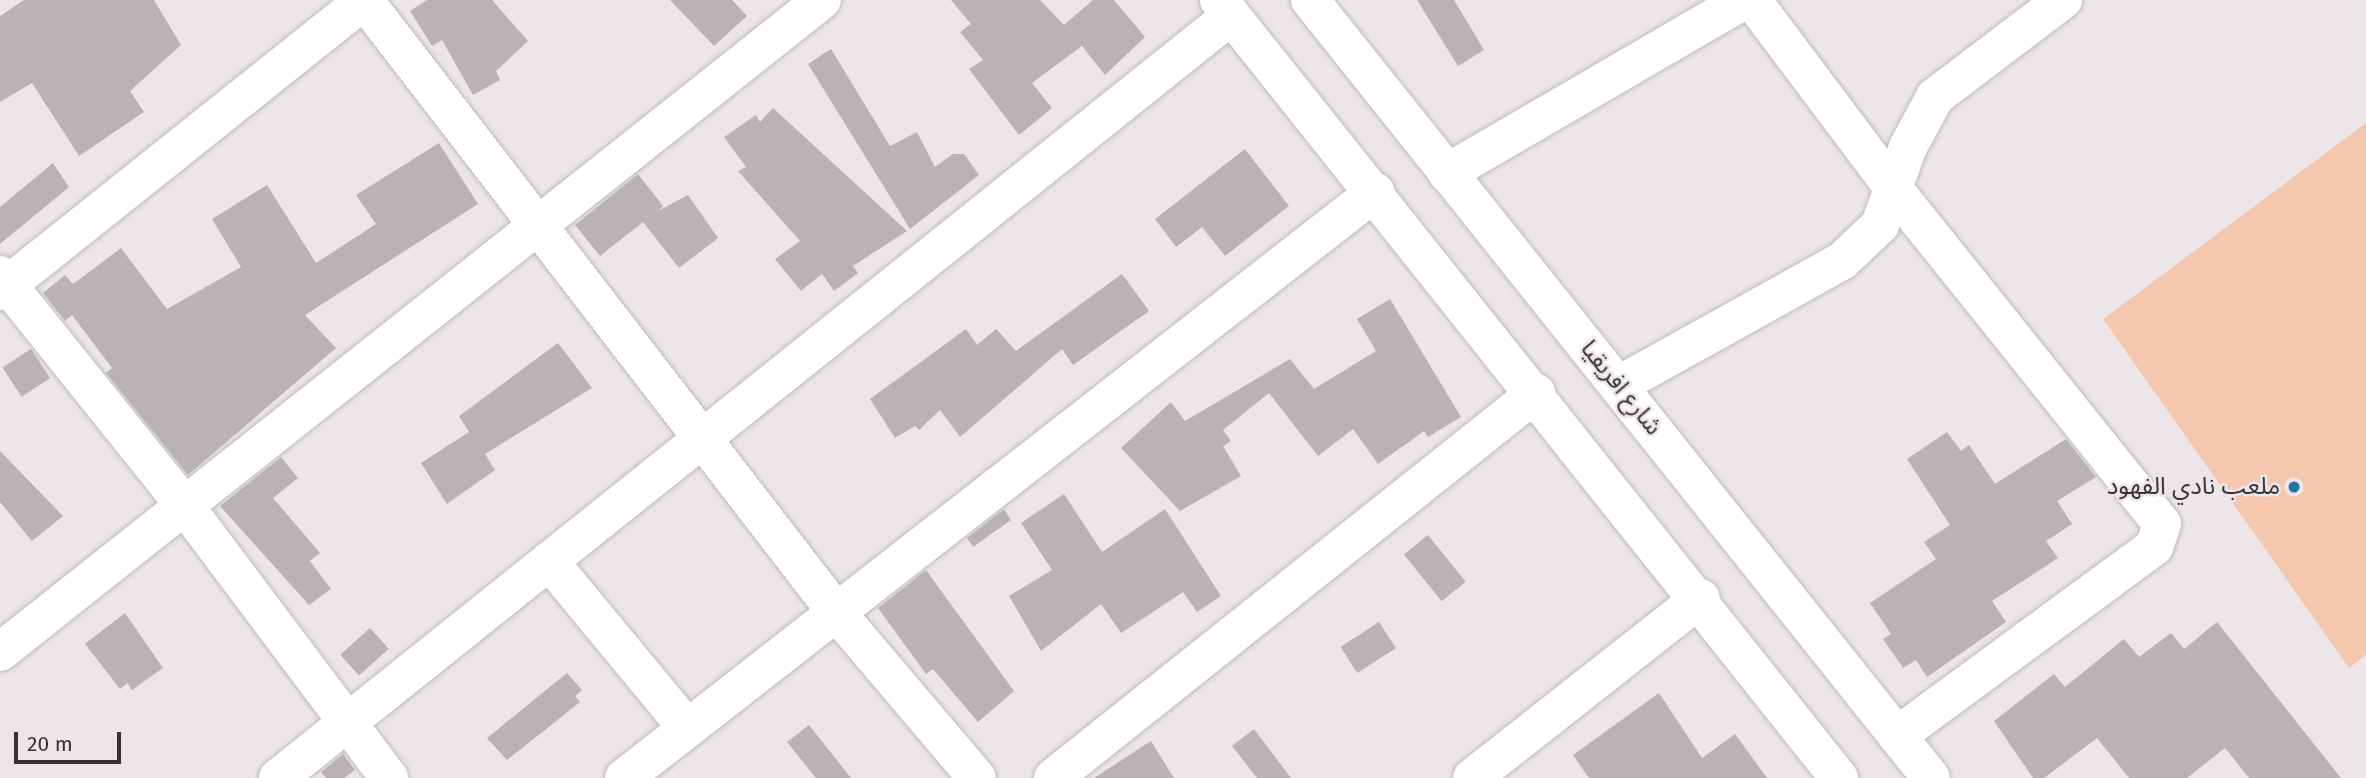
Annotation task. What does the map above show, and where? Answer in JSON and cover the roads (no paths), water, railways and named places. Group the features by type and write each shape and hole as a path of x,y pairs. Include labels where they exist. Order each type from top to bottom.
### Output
{"street":[{"path":"389,778 185,506 3,284 364,0 837,613 977,778"},
{"path":"0,652 541,228 822,0"},
{"name":"شارع افريقيا","path":"1310,0 1931,778"},
{"path":"1447,173 1744,0"},
{"path":"1752,0 1896,192 2162,524 2154,547 1897,736"},
{"path":"1619,386 1842,261 1880,225 1896,192 1908,147 1935,97 2063,0"},
{"path":"278,778 549,561 703,442 1225,8 1701,598 1839,778"},
{"path":"624,778 1375,192"},
{"path":"1053,778 1536,393"},
{"path":"549,561 687,728"},
{"path":"1472,778 1701,598"}],"place":[{"name":"ملعب نادي الفهود","path":"2294,487"}]}
